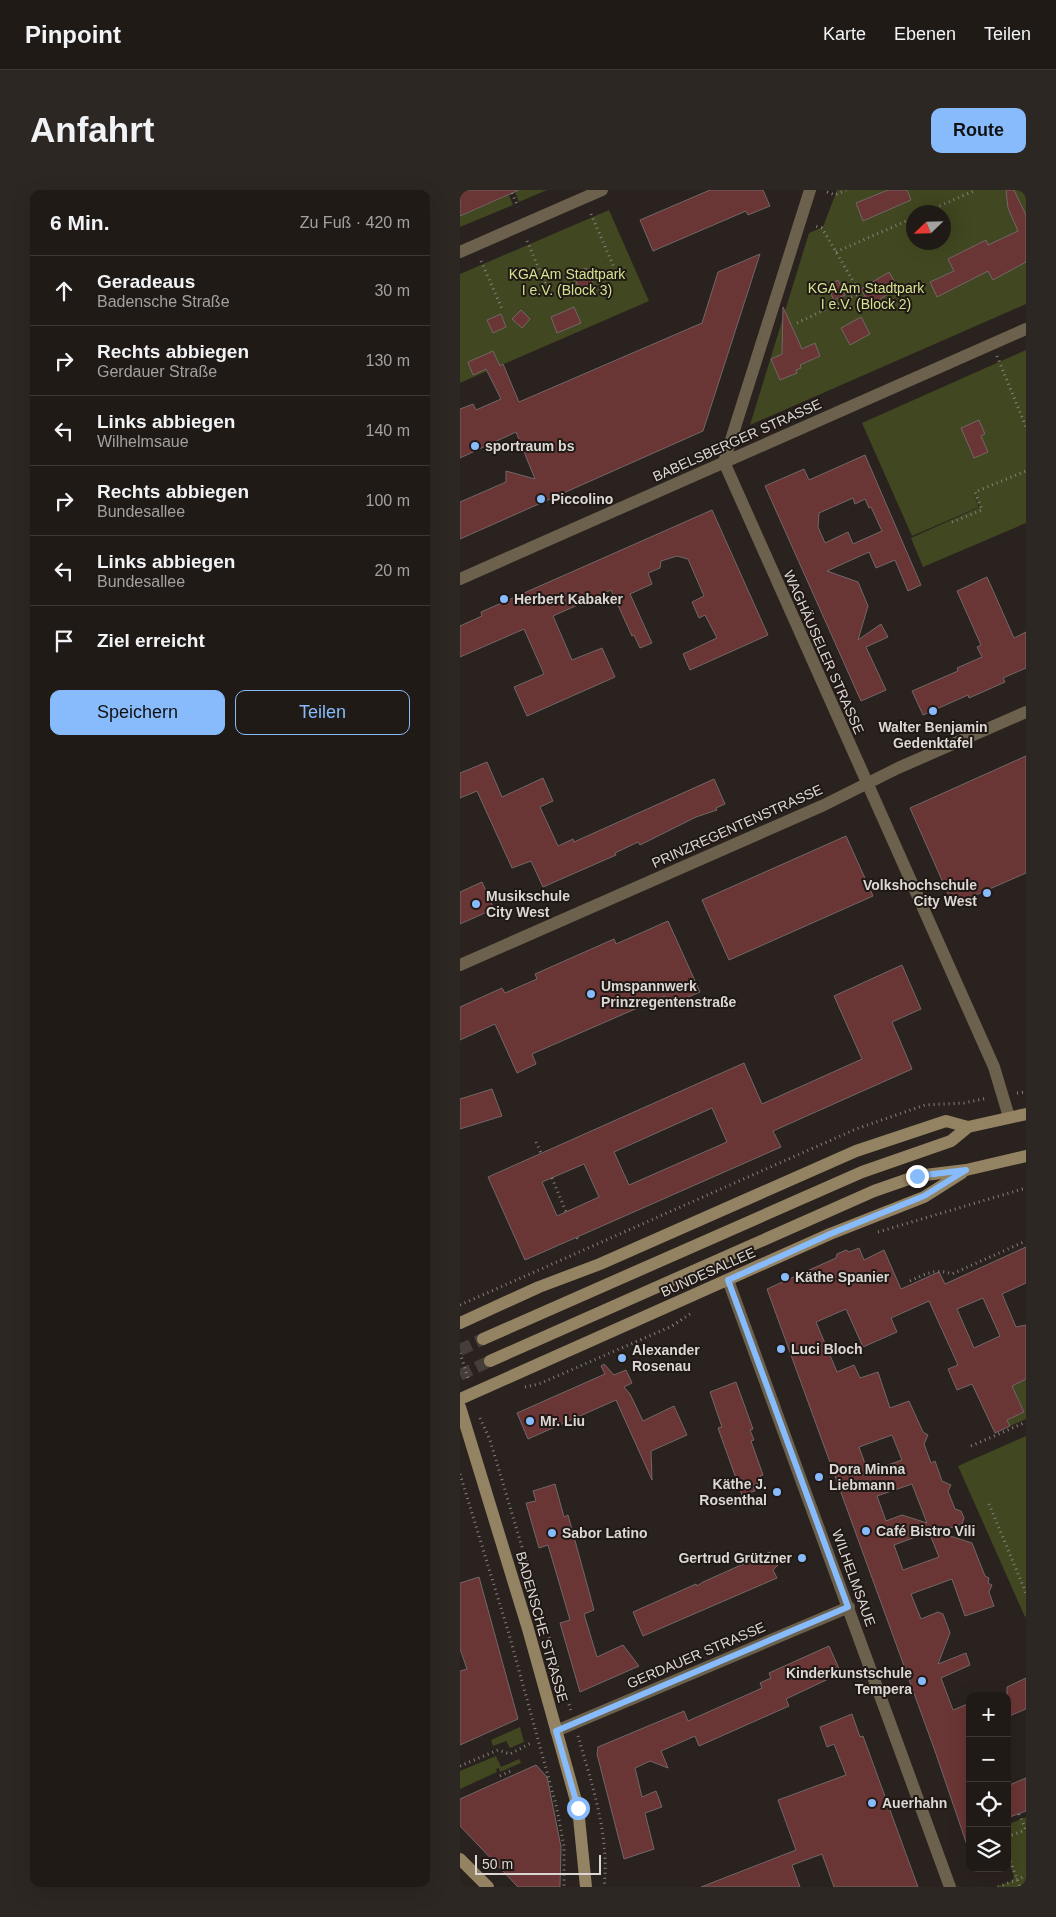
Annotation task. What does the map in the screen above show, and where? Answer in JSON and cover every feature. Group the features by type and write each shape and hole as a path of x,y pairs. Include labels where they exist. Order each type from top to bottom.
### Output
{"main road":[{"path":"483,1339 862,1172 952,1141 968,1127 1026,1114"},
{"path":"460,1324 539,1287 600,1264 856,1151 946,1121 968,1127"},
{"name":"BUNDESALLEE","path":"490,1361 874,1191 917,1176 966,1170 1026,1156"},
{"name":"BUNDESALLEE","path":"460,1399 830,1234 924,1196 966,1170"},
{"name":"BADENSCHE STRASSE","path":"460,1408 528,1629 578,1808 586,1887"},
{"path":"460,1860 488,1887"}],"street":[{"path":"460,252 602,190"},
{"path":"724,462 810,190"},
{"name":"BABELSBERGER STRASSE","path":"460,579 1026,329"},
{"name":"WAGHÄUSELER STRASSE","path":"724,462 994,1068 1009,1117"},
{"name":"PRINZREGENTENSTRASSE","path":"460,966 1026,712"},
{"name":"WILHELMSAUE","path":"728,1280 950,1887"},
{"name":"GERDAUER STRASSE","path":"556,1731 848,1607"}],"path":[{"path":"826,192 835,195 846,190"},
{"path":"942,205 976,190"},
{"path":"512,193 518,207"},
{"path":"591,214 616,272"},
{"path":"836,252 906,221"},
{"path":"797,323 860,294 822,228 815,226"},
{"path":"527,241 548,290"},
{"path":"481,261 503,311"},
{"path":"996,356 1026,427"},
{"path":"952,522 982,510 975,492 1026,471"},
{"path":"460,1305 856,1129 926,1105 964,1103 984,1099"},
{"path":"536,1142 541,1153"},
{"path":"552,1178 566,1212"},
{"path":"871,1234 1026,1188"},
{"path":"910,1281 934,1270 942,1270 952,1274 1026,1241"},
{"path":"517,1388 539,1384 672,1326 696,1309"},
{"path":"971,1446 1026,1422"},
{"path":"483,1426 490,1440 510,1503 571,1712"},
{"path":"460,1474 510,1634 556,1805 564,1846 564,1887"},
{"path":"988,1504 1026,1593"},
{"path":"578,1736 600,1816 606,1871 604,1887"},
{"path":"460,1766 498,1750 510,1754 533,1742"},
{"path":"500,1776 511,1771"},
{"path":"1011,1836 1026,1830 1019,1814"},
{"path":"1011,1863 1020,1887"},
{"path":"998,1887 1026,1876"}],"green space":[{"path":"520,190 547,190 519,202 515,192"},
{"name":"KGA Am Stadtpark I e.V. (Block 2)","path":"837,190 1026,190 1026,304 750,425 809,233 823,227"},
{"path":"509,195 513,205 460,227 460,216"},
{"name":"KGA Am Stadtpark I e.V. (Block 3)","path":"609,210 649,301 460,383 460,274"},
{"path":"1026,350 1026,523 923,567 911,538 980,507 972,491 979,507 912,536 862,423"},
{"path":"1026,1379 1026,1419 1010,1426 1007,1420 1024,1412 1012,1386"},
{"path":"1026,1436 1026,1616 1025,1617 958,1466"},
{"path":"520,1727 524,1742 510,1748 506,1741 493,1746 491,1740"},
{"path":"496,1756 501,1767 519,1759 521,1763 500,1772 499,1768 496,1769 497,1772 460,1789 460,1771"},
{"path":"1026,1817 1026,1887 996,1887 1012,1881 1014,1877 1011,1867 1011,1823"}],"building":[{"path":"460,190 519,190 460,216"},
{"path":"710,190 763,190 770,206 748,215 746,211 653,251 640,220"},
{"path":"888,190 907,190 911,200 863,221 856,203"},
{"path":"1006,190 1014,190 1026,215 1026,262 993,280 988,271 937,297 930,282 954,271 948,259 986,240 988,245 1018,231 1008,208"},
{"path":"760,254 703,431 460,539 460,502 506,482 506,471 535,479 516,432 460,458 460,409 473,404 476,410 501,399 486,369 473,375 468,362 493,351 500,366 503,364 519,402 702,323 718,272"},
{"path":"586,268 593,283 579,288 573,274"},
{"path":"889,272 898,288 870,305 861,289"},
{"path":"838,280 845,295 834,300 827,286"},
{"path":"574,307 581,323 557,333 551,317"},
{"path":"783,307 802,349 815,343 820,356 800,365 801,368 796,370 797,373 780,380 771,359 782,354"},
{"path":"521,310 530,319 522,328 512,319"},
{"path":"501,314 506,327 493,333 487,320"},
{"path":"861,317 870,334 850,345 841,328"},
{"path":"979,420 985,434 981,436 988,452 974,458 961,428"},
{"path":"865,455 921,585 908,591 895,560 876,568 869,552 827,571 858,582 868,606 858,640 881,624 888,637 866,647 886,690 861,701 765,486 804,469 809,480","holes":["853,498 855,504 865,499 869,508 871,507 882,531 853,544 848,532 825,543 818,527 819,513"]},
{"path":"712,510 768,635 690,670 683,654 717,638 705,615 699,618 692,602 704,596 688,559 677,556 661,561 660,568 648,573 652,584 630,594 652,643 640,648 634,635 632,636 611,590 553,616 572,660 602,648 615,677 527,716 514,687 544,674 524,629 460,657 460,626 482,616 481,612"},
{"path":"987,577 1014,638 1026,632 1026,668 1003,678 1005,682 969,698 968,695 923,715 912,691 958,671 957,668 982,657 977,647 981,645 957,591"},
{"path":"1026,756 1026,873 953,905 910,808"},
{"path":"487,762 502,797 543,778 553,801 540,807 558,846 573,839 574,842 714,779 725,804 716,808 717,810 696,817 640,845 638,842 615,853 616,855 543,887 531,861 512,868 477,791 460,798 460,773"},
{"path":"846,836 873,896 729,960 702,900"},
{"name":"Musikschule City West","path":"482,882 494,909 460,924 460,892"},
{"path":"668,921 700,992 669,1005 665,996 532,1054 536,1064 517,1073 495,1024 460,1040 460,1007 502,988 505,993 537,979 535,974 614,939 616,944"},
{"path":"902,965 921,1009 892,1022 912,1069 773,1131 781,1147 525,1260 488,1177 744,1063 762,1104 862,1059 834,996","holes":["712,1108 727,1142 629,1185 614,1152","584,1164 599,1197 557,1216 542,1182"]},
{"path":"492,1089 502,1116 460,1129 460,1099"},
{"path":"1026,1247 1026,1283 1002,1294 1016,1327 1026,1325 1026,1379 1012,1386 1024,1412 1007,1420 1010,1426 995,1433 972,1384 957,1390 948,1369 958,1365 929,1301 891,1318 897,1332 863,1347 846,1309 816,1322 837,1372 854,1365 860,1378 878,1372 890,1408 909,1401 923,1432 928,1435 924,1444 931,1463 935,1461 942,1481 951,1485 948,1491 955,1509 961,1511 964,1518 962,1524 938,1532 972,1543 985,1576 989,1578 988,1583 992,1585 989,1592 994,1606 965,1616 952,1579 911,1594 921,1619 938,1612 943,1614 950,1633 938,1664 966,1653 970,1665 941,1678 953,1710 966,1705 966,1842 935,1751 767,1289 836,1258 837,1254 859,1248 864,1260 884,1250 901,1289 939,1272 945,1284","holes":["983,1298 1000,1336 974,1348 957,1309","892,1435 902,1460 868,1472 859,1447","912,1484 927,1523 902,1515 886,1521 877,1496","929,1532 939,1557 903,1570 894,1545"]},
{"path":"604,1364 614,1375 626,1370 632,1383 624,1387 630,1394 643,1421 674,1406 687,1435 651,1451 652,1480 616,1400 528,1439 517,1413 605,1374 601,1366"},
{"path":"736,1382 753,1429 750,1430 754,1440 751,1441 763,1475 760,1476 762,1482 753,1485 755,1491 742,1495 718,1428 722,1427 710,1392"},
{"path":"555,1484 564,1517 568,1515 594,1610 584,1614 597,1657 623,1645 639,1666 580,1692 560,1623 570,1620 548,1545 539,1548 526,1503 536,1501 533,1491"},
{"path":"770,1552 778,1565 773,1570 777,1578 643,1636 633,1612 696,1584 697,1586"},
{"path":"479,1577 518,1719 460,1745 460,1671 467,1669 460,1649 460,1583"},
{"path":"829,1646 841,1673 786,1699 789,1706 699,1746 695,1736 661,1751 668,1768 650,1761 635,1768 642,1797 656,1791 662,1807 645,1813 654,1849 624,1859 597,1754 598,1747 684,1711 688,1721 762,1688 760,1683 771,1678 769,1673"},
{"path":"1026,1678 1026,1709 1011,1715 1011,1692 1007,1692 1007,1687"},
{"path":"852,1714 860,1737 863,1736 918,1887 834,1887 822,1854 792,1865 800,1887 701,1887 796,1850 778,1800 846,1775 834,1744 827,1747 820,1727"},
{"path":"536,1765 547,1777 561,1847 560,1887 518,1887 460,1826 460,1799"},
{"path":"1026,1778 1026,1811 1011,1817 1011,1784"}],"tunnel":[{"path":"460,1350 483,1339"},
{"path":"460,1375 490,1361"}],"place":[{"name":"sportraum bs","path":"475,446"},
{"name":"Piccolino","path":"541,499"},
{"name":"Herbert Kabaker","path":"504,599"},
{"name":"Walter Benjamin Gedenktafel","path":"933,711"},
{"name":"Volkshochschule City West","path":"987,893"},
{"name":"Musikschule City West","path":"476,904"},
{"name":"Umspannwerk Prinzregentenstraße","path":"591,994"},
{"name":"Käthe Spanier","path":"785,1277"},
{"name":"Luci Bloch","path":"781,1349"},
{"name":"Alexander Rosenau","path":"622,1358"},
{"name":"Mr. Liu","path":"530,1421"},
{"name":"Dora Minna Liebmann","path":"819,1477"},
{"name":"Käthe J. Rosenthal","path":"777,1492"},
{"name":"Café Bistro Vili","path":"866,1531"},
{"name":"Sabor Latino","path":"552,1533"},
{"name":"Gertrud Grützner","path":"802,1558"},
{"name":"Kinderkunstschule Tempera","path":"922,1681"},
{"name":"Auerhahn","path":"872,1803"}],"route":[{"path":"578,1808 556,1731 578,1720 848,1607 810,1498 728,1280 883,1211 924,1196 966,1170 917,1176"}]}
